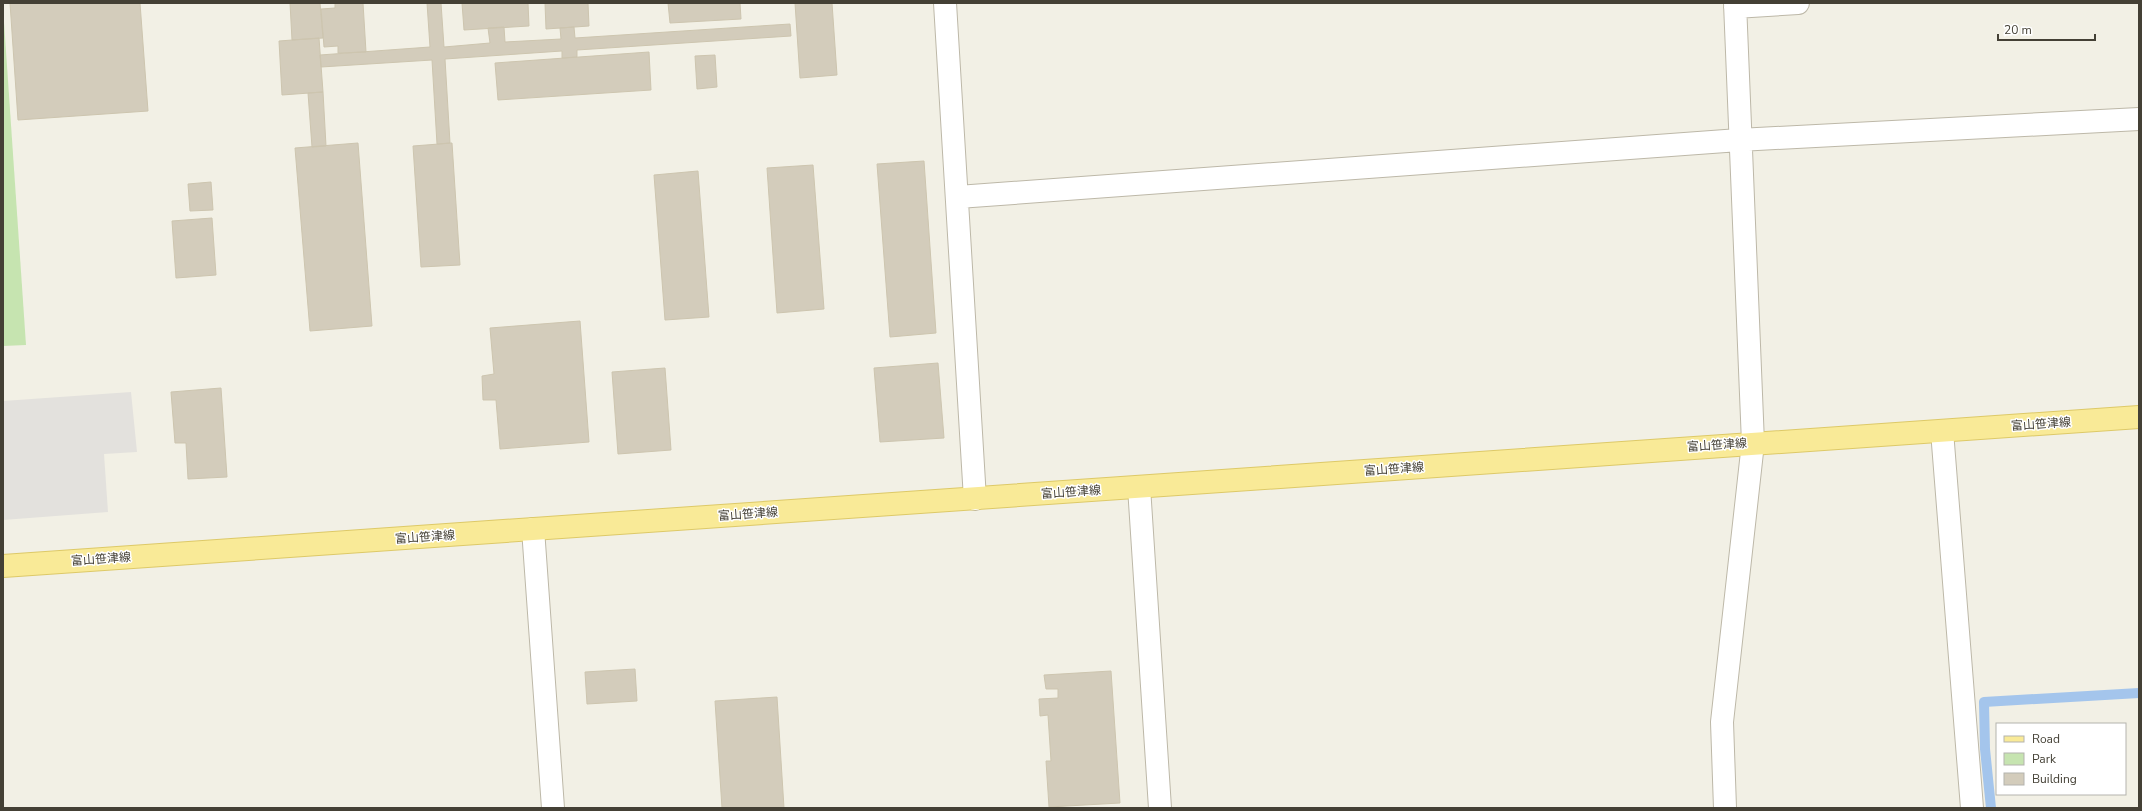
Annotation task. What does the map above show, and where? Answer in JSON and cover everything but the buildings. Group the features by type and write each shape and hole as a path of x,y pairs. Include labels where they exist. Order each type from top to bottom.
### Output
{"main road":[{"name":"富山笹津線","path":"3,566 975,499 1753,443 2139,418"}],"street":[{"path":"945,3 958,197 975,499"},
{"path":"1725,808 1722,722 1753,443 1739,140 1735,5 1798,3"},
{"path":"958,197 1739,140 2139,119"},
{"path":"1942,431 1972,808"},
{"path":"1139,487 1160,808"},
{"path":"533,529 553,808"}],"green space":[{"path":"3,7 26,345 3,346"}],"shaded area":[{"path":"131,392 137,452 104,454 108,512 3,520 3,401"}],"waterway":[{"path":"1991,808 1985,749 1984,702 2139,693"}]}
